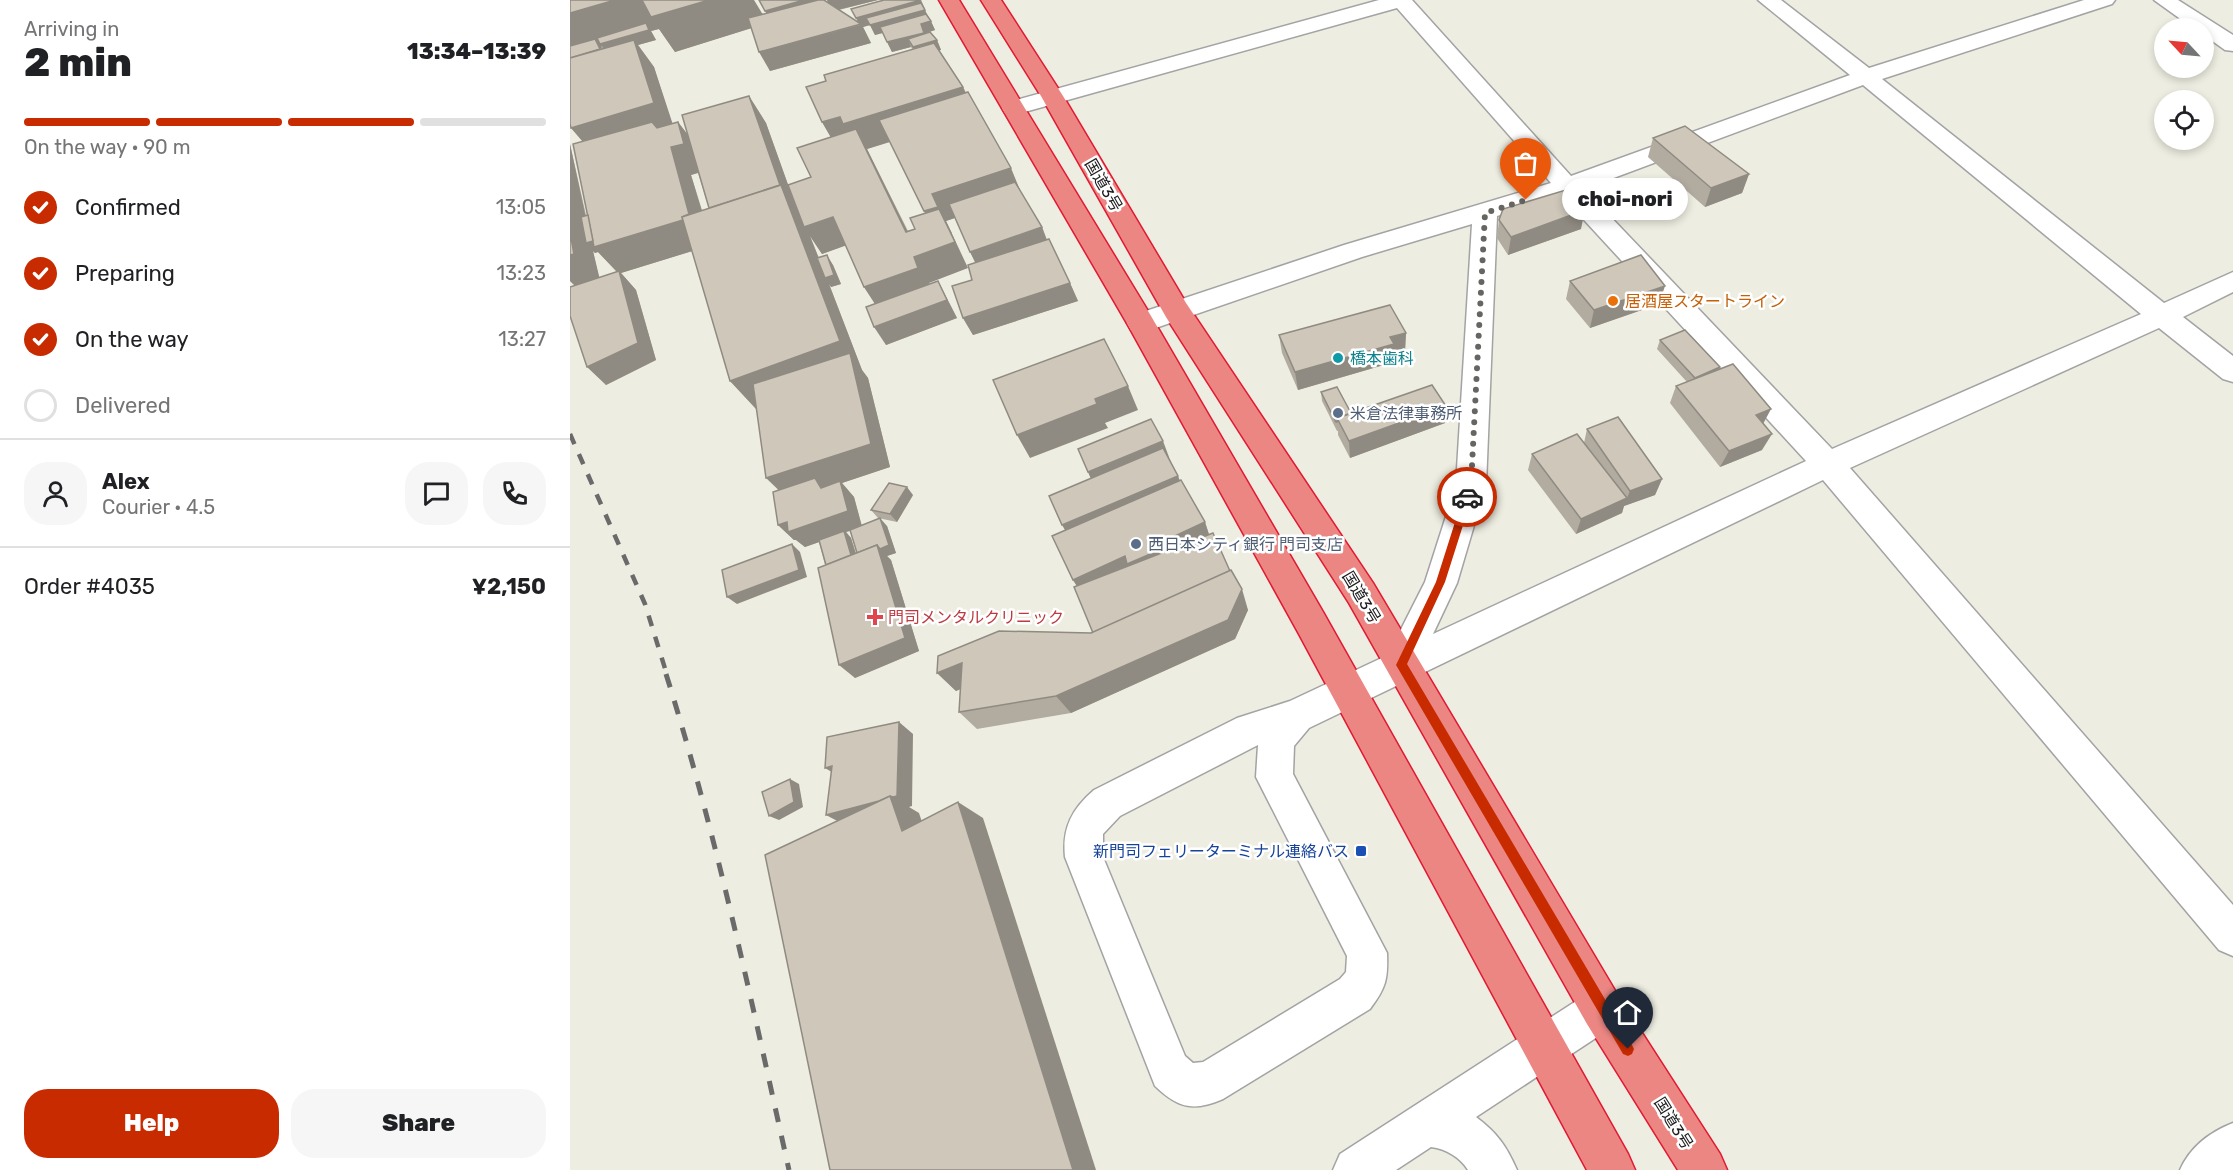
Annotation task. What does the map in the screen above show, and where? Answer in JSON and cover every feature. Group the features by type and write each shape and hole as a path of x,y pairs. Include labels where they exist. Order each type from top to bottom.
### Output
{"highway":[{"path":"949,0 1141,323 1612,1170"},
{"name":"国道3号","path":"991,0 1052,96 1176,310 1361,593 1602,1009 1704,1170"}],"street":[{"path":"1013,108 1402,0 1567,186 1828,464 2233,936"},
{"path":"1768,0 1868,76 2162,316 2233,371"},
{"path":"1141,323 1353,251 1485,213 1567,186 1868,76 2105,0"},
{"path":"2164,0 2233,45"},
{"path":"1401,665 1441,582 1471,485 1485,213"},
{"path":"1296,716 1280,732 1273,752 1275,777 1367,953 1367,979 1355,994 1208,1084 1185,1085 1170,1071 1084,857 1081,836 1089,818 1107,803 1250,730 1296,716 1828,464 2162,316 2233,281"},
{"path":"1356,1170 1602,1009"},
{"path":"1427,1124 1453,1128 1480,1148 1494,1170"},
{"path":"2203,1170 2233,1145"}],"building":[{"path":"570,0 615,0 570,13"},
{"path":"642,0 709,0 651,17"},
{"path":"759,0 804,0 765,11"},
{"path":"824,0 861,24 759,52 748,18"},
{"path":"884,0 921,0 856,18 851,9"},
{"path":"921,3 925,10 870,25 866,18"},
{"path":"926,14 931,21 921,24 924,33 887,42 880,27"},
{"path":"646,23 649,30 600,44 597,38"},
{"path":"930,32 937,40 913,47 908,39"},
{"path":"595,39 600,49 570,58 570,46"},
{"path":"634,40 654,103 571,128 570,58"},
{"path":"934,43 963,87 843,124 840,117 822,122 806,87 826,81 824,75"},
{"path":"968,92 1011,168 932,194 938,207 924,211 879,120"},
{"path":"749,96 780,185 709,208 682,115"},
{"path":"652,122 657,128 678,122 684,144 671,147 689,214 682,217 683,220 594,247 573,144"},
{"path":"1685,126 1749,174 1711,188 1653,138"},
{"path":"856,129 906,232 915,229 910,218 939,209 955,242 914,257 918,268 864,287 833,217 804,227 788,185 811,177 797,148"},
{"path":"1015,182 1042,227 970,252 949,204"},
{"path":"781,185 840,341 730,381 682,217"},
{"path":"1569,189 1585,210 1511,237 1499,220 1503,209"},
{"path":"588,215 593,241 586,243 581,217"},
{"path":"570,233 574,254 570,255"},
{"path":"1049,239 1070,283 963,318 952,286 972,280 968,265"},
{"path":"827,255 834,275 825,278 817,258"},
{"path":"1641,255 1665,286 1594,310 1570,281"},
{"path":"619,271 638,343 587,367 570,316 570,287"},
{"path":"938,281 947,300 874,327 866,307"},
{"path":"1390,305 1406,333 1390,337 1394,344 1295,372 1279,335"},
{"path":"1685,330 1720,367 1695,378 1660,340"},
{"path":"1104,339 1128,386 1095,399 1097,404 1017,435 993,380"},
{"path":"850,353 871,444 766,478 753,384"},
{"path":"1733,364 1771,409 1756,415 1772,434 1729,451 1676,386"},
{"path":"1432,385 1446,406 1349,441 1337,418"},
{"path":"1337,387 1351,413 1337,418 1336,422 1321,392"},
{"path":"1618,417 1662,479 1630,491 1587,429"},
{"path":"1151,419 1163,441 1088,472 1078,449"},
{"path":"1577,434 1627,498 1581,519 1532,454"},
{"path":"1163,448 1178,476 1062,525 1049,496"},
{"path":"815,478 821,488 840,481 848,511 788,532 787,522 778,525 773,492"},
{"name":"西日本シティ銀行 門司支店","path":"1181,480 1205,522 1151,547 1155,552 1127,564 1125,556 1073,580 1052,536"},
{"path":"889,483 907,487 890,514 871,510"},
{"path":"880,518 889,545 880,549 877,545 857,553 850,530"},
{"path":"844,531 851,555 826,565 819,540"},
{"path":"1213,533 1230,571 1093,633 1074,587"},
{"path":"792,544 799,570 727,597 722,570"},
{"name":"門司メンタルクリニック","path":"877,545 905,638 839,665 818,568"},
{"path":"1231,570 1242,589 1228,620 1056,696 959,712 962,663 937,673 938,656 999,631 1091,633"},
{"path":"899,722 897,796 890,796 826,815 832,766 825,768 827,737"},
{"path":"790,779 794,802 769,816 762,792"},
{"path":"890,796 902,831 958,802 1073,1170 830,1170 765,855"}],"railway":[{"path":"570,434 645,604 667,675"},
{"path":"666,674 718,858 789,1170"}],"way so far":[{"path":"1467,497 1471,485 1485,213 1526,200"}],"place":[{"name":"choi-nori","path":"1526,200"},
{"name":"居酒屋スタートライン","path":"1613,301"},
{"name":"橋本歯科","path":"1338,358"},
{"name":"米倉法律事務所","path":"1338,413"},
{"name":"西日本シティ銀行 門司支店","path":"1136,544"},
{"name":"門司メンタルクリニック","path":"875,617"},
{"name":"新門司フェリーターミナル連絡バス","path":"1361,851"}],"route":[{"path":"1467,497 1441,582 1401,665 1571,957 1628,1049"}]}
